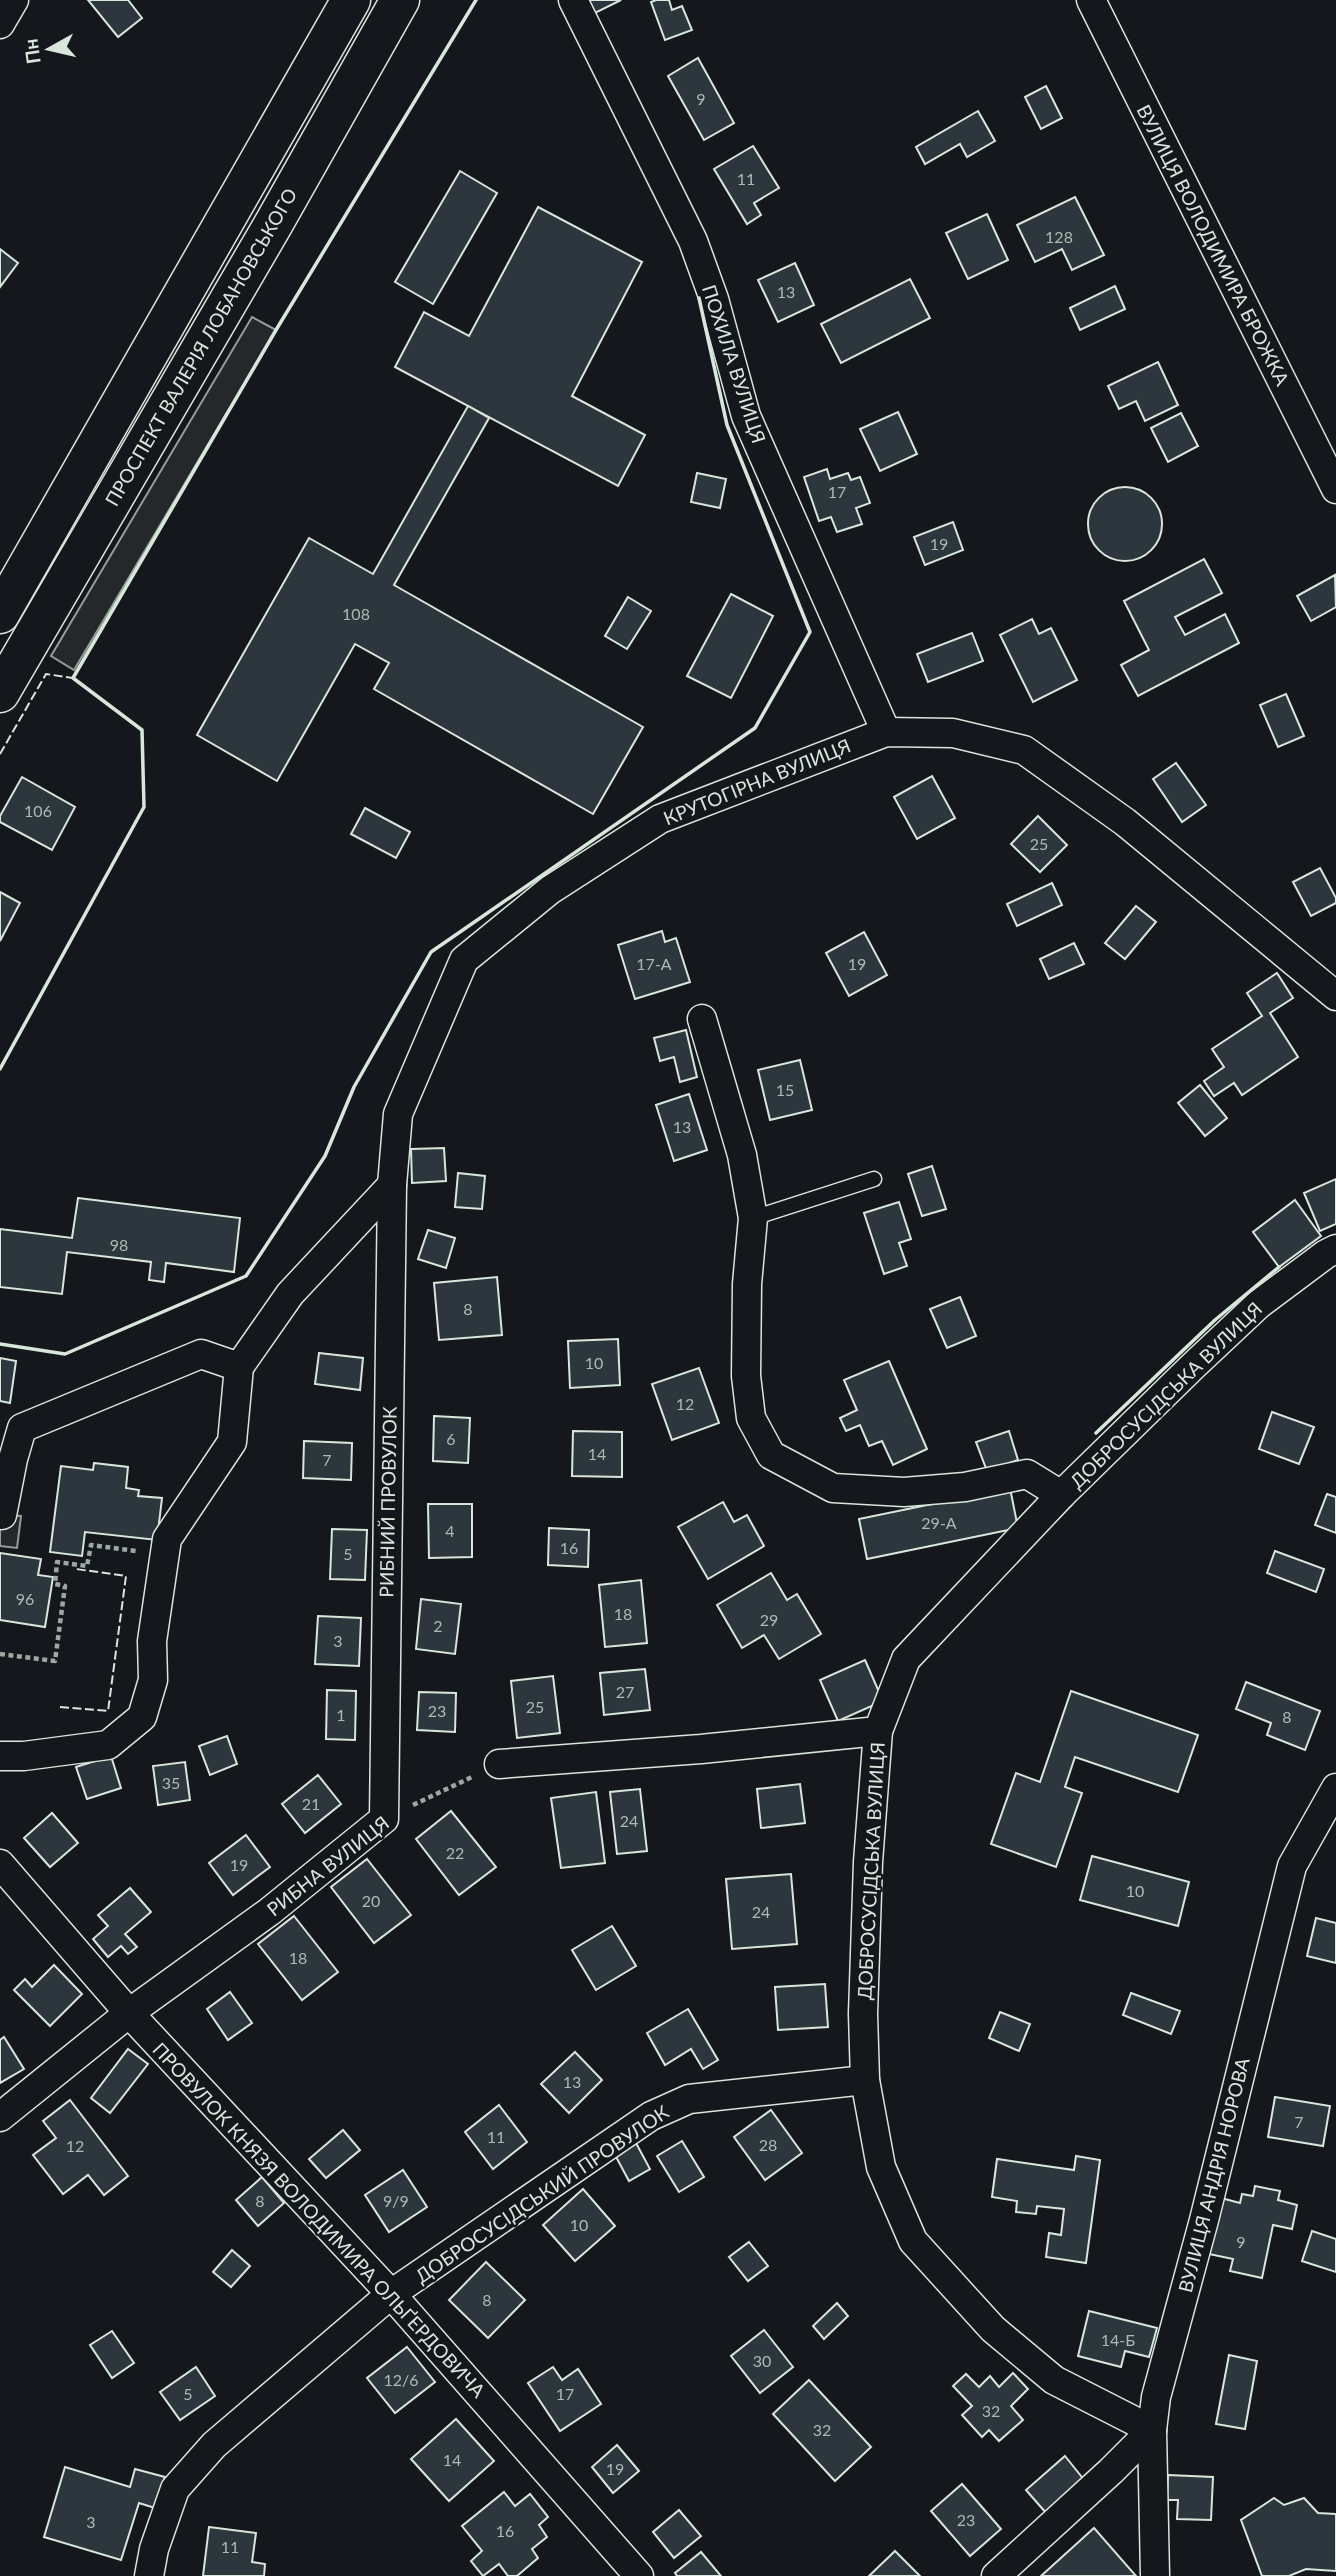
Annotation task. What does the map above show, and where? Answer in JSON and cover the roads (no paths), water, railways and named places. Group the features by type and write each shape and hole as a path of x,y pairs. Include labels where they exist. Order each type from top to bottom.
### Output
{"main road":[{"path":"0,614 351,0"},
{"name":"ПРОСПЕКТ ВАЛЕРІЯ ЛОБАНОВСЬКОГО","path":"0,694 274,223 400,0"}],"street":[{"path":"0,24 14,0"},
{"name":"ПОХИЛА ВУЛИЦЯ","path":"573,0 693,241 714,299 746,416 886,732"},
{"name":"ВУЛИЦЯ ВОЛОДИМИРА БРОЖКА","path":"1091,0 1336,489"},
{"name":"КРУТОГІРНА ВУЛИЦЯ","path":"392,1185 398,1114 464,960 550,890 660,819 886,732 953,733 1024,750 1125,822 1336,996"},
{"path":"702,1019 742,1155 753,1218 747,1284 746,1376 751,1418 772,1455 833,1488 904,1492 965,1487 1027,1474 1061,1495"},
{"path":"0,1756 24,1756 108,1745 142,1717 153,1680 152,1641 167,1539 232,1443 239,1367 290,1294 392,1185"},
{"name":"РИБНИЙ ПРОВУЛОК","path":"384,1819 392,1185"},
{"name":"ДОБРОСУСІДСЬКА ВУЛИЦЯ","path":"1152,2430 1054,2381 993,2329 913,2241 881,2167 865,2080 863,2014 868,1862 878,1731 906,1659 1061,1495 1259,1304 1336,1249"},
{"path":"2,1515 22,1428 201,1354 239,1367"},
{"path":"499,1764 701,1749 878,1731"},
{"name":"ВУЛИЦЯ АНДРІЯ НОРОВА","path":"1155,2576 1152,2430 1156,2397 1204,2220 1292,1866 1336,1788"},
{"name":"РИБНА ВУЛИЦЯ","path":"0,2117 129,2013 269,1912 384,1819"},
{"name":"ПРОВУЛОК КНЯЗЯ ВОЛОДИМИРА ОЛЬҐЕРДОВИЧА","path":"0,1864 129,2013 391,2294 639,2576"},
{"name":"ДОБРОСУСІДСЬКИЙ ПРОВУЛОК","path":"149,2576 154,2549 175,2489 214,2445 391,2294 651,2116 688,2099 865,2080"},
{"path":"996,2576 1152,2430"}],"lane":[{"path":"753,1218 874,1179"}]}
